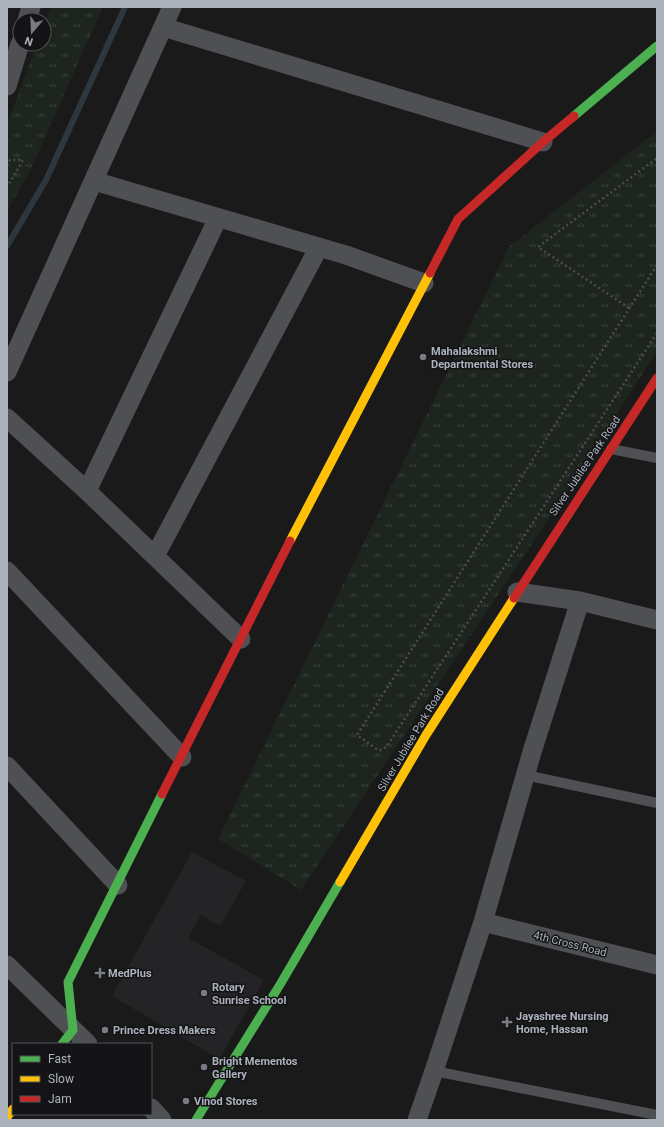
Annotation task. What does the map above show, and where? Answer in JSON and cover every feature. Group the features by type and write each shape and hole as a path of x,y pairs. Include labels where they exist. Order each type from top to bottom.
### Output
{"street":[{"path":"7,372 172,7"},
{"path":"163,27 543,142"},
{"path":"68,1037 68,982 118,886 272,577 458,219 543,142 657,46"},
{"path":"7,86 18,52"},
{"path":"94,181 346,255 424,283"},
{"path":"87,491 218,218"},
{"path":"156,556 319,247"},
{"name":"Silver Jubilee Park Road","path":"196,1120 281,982 426,735 517,592 657,378"},
{"path":"7,418 156,556 241,639"},
{"path":"7,571 182,757"},
{"path":"517,592 580,601 657,620"},
{"path":"417,1120 482,922 525,775 580,601"},
{"path":"7,766 118,886"},
{"name":"4th Cross Road","path":"482,922 657,965"},
{"path":"7,965 68,1037 85,1043"},
{"path":"152,1109 162,1120"}],"lane":[{"path":"611,449 657,458"},
{"path":"525,775 657,803"},
{"path":"434,1071 657,1115"}],"path":[{"path":"629,308 538,246 657,158"},
{"path":"7,166 10,160 22,160 7,187"},
{"path":"657,265 357,735 378,750 382,750 387,746 657,333"}],"shaded area":[{"path":"192,852 246,881 220,926 201,915 188,938 264,980 219,1059 112,996"}],"green space":[{"path":"51,7 103,7 31,169 7,211 7,124 34,52 52,52 52,12 49,12"},
{"path":"657,131 657,351 579,473 301,890 218,839 509,247"}],"waterway":[{"path":"7,246 46,180 125,7"}],"traffic: fast":[{"path":"574,116 657,46"},
{"path":"63,1043 73,1030 68,982 162,794"},
{"path":"196,1120 281,983 340,882"}],"traffic: slow":[{"path":"290,541 430,273"},
{"path":"340,882 426,735 514,598"},
{"path":"7,1117 12,1110"}],"traffic: jam":[{"path":"430,273 458,219 574,116"},
{"path":"514,598 657,378"},
{"path":"162,794 290,541"}],"place":[{"name":"Mahalakshmi Departmental Stores","path":"423,357"},
{"name":"MedPlus","path":"100,973"},
{"name":"Rotary Sunrise School","path":"204,993"},
{"name":"Jayashree Nursing Home, Hassan","path":"507,1022"},
{"name":"Prince Dress Makers","path":"105,1030"},
{"name":"Bright Mementos Gallery","path":"204,1067"},
{"name":"Vinod Stores","path":"186,1101"}]}
